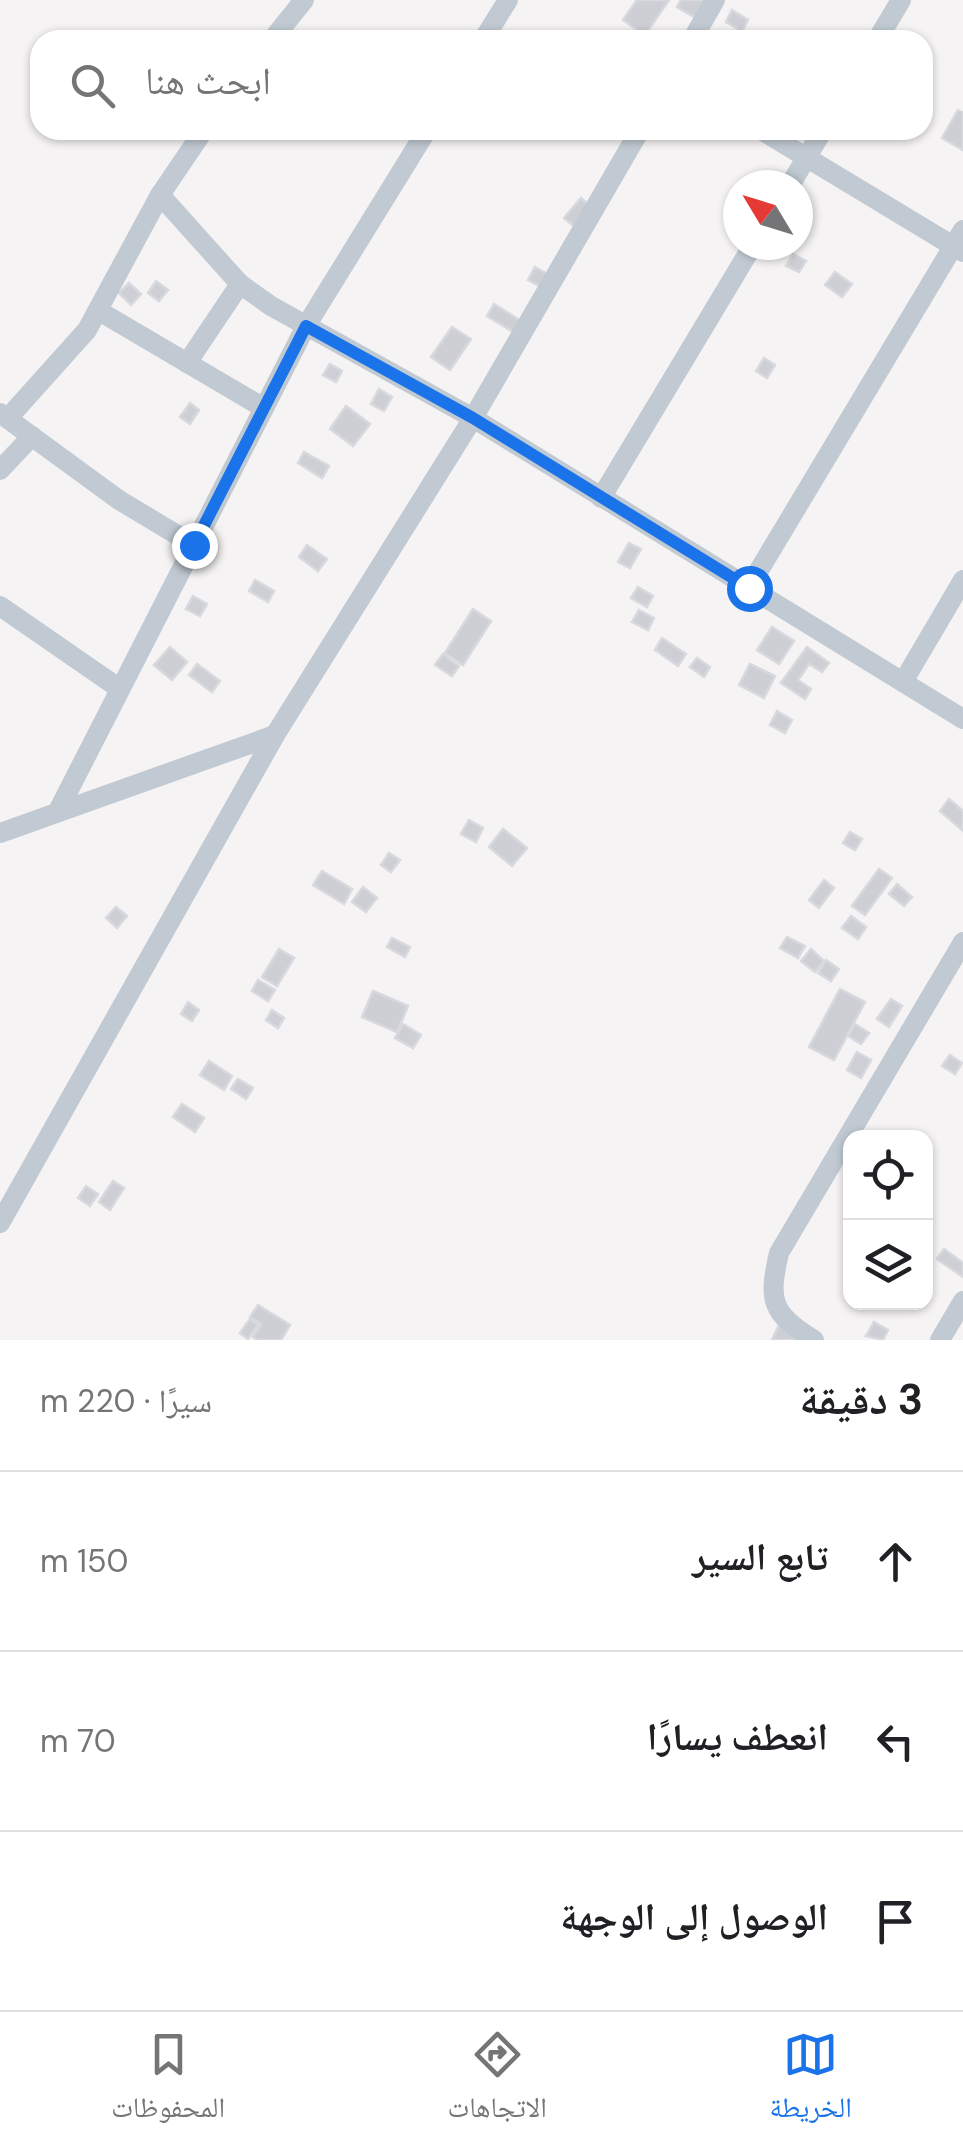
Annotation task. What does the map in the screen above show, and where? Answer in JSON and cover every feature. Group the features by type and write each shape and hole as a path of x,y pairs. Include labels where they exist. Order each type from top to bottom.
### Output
{"street":[{"path":"280,30 304,0"},
{"path":"489,30 508,0"},
{"path":"698,30 716,0"},
{"path":"883,30 901,0"},
{"path":"194,545 119,500 4,415 87,330 160,195 197,140"},
{"path":"58,811 306,326 421,140"},
{"path":"0,1223 275,735 473,418 634,140"},
{"path":"749,588 960,243 778,140"},
{"path":"799,170 817,140"},
{"path":"160,195 240,284 306,326 473,418 963,719"},
{"path":"601,498 745,260"},
{"path":"186,363 240,284"},
{"path":"99,311 264,408"},
{"path":"0,470 32,436"},
{"path":"903,682 963,580"},
{"path":"0,606 120,690"},
{"path":"0,833 275,735"},
{"path":"814,1340 786,1322 770,1290 779,1253 963,942"},
{"path":"940,1340 963,1301"}],"building":[{"path":"637,0 669,0 648,30 638,30 623,20"},
{"path":"681,0 713,0 701,21 677,7"},
{"path":"732,10 748,20 743,30 726,22"},
{"path":"958,110 963,113 963,150 942,138"},
{"path":"581,198 591,207 575,227 564,218"},
{"path":"790,260 806,261 799,272 786,266"},
{"path":"535,267 556,279 550,291 528,280"},
{"path":"835,272 852,284 842,297 825,285"},
{"path":"156,281 168,290 159,301 148,293"},
{"path":"129,283 141,294 131,305 119,293"},
{"path":"494,304 521,321 515,333 487,316"},
{"path":"452,327 471,339 450,370 431,357"},
{"path":"764,358 775,365 767,378 756,371"},
{"path":"330,364 342,371 336,382 323,375"},
{"path":"379,389 392,397 384,411 371,404"},
{"path":"190,403 199,410 190,424 180,417"},
{"path":"346,406 370,424 353,446 330,429"},
{"path":"304,452 329,466 322,478 298,463"},
{"path":"629,543 641,549 630,568 618,562"},
{"path":"307,545 327,559 318,571 299,557"},
{"path":"255,580 274,591 268,602 249,591"},
{"path":"638,587 653,596 647,607 631,598"},
{"path":"193,596 207,604 200,616 186,609"},
{"path":"473,609 491,621 463,665 445,653"},
{"path":"639,610 654,618 648,630 632,622"},
{"path":"772,627 794,641 779,664 757,650"},
{"path":"662,638 686,654 678,666 655,650"},
{"path":"170,647 187,662 172,680 154,665"},
{"path":"807,647 829,663 822,672 809,664 798,680 811,689 805,699 781,683"},
{"path":"443,654 459,666 452,676 435,665"},
{"path":"697,658 710,667 704,677 690,667"},
{"path":"197,664 220,681 212,692 189,675"},
{"path":"750,664 775,676 764,698 739,685"},
{"path":"777,711 792,720 785,733 770,725"},
{"path":"949,799 963,811 962,830 940,811"},
{"path":"469,820 483,828 476,842 461,834"},
{"path":"503,829 527,848 512,866 489,847"},
{"path":"850,832 862,839 855,850 843,843"},
{"path":"389,853 400,860 391,872 381,865"},
{"path":"879,869 892,878 865,915 852,906"},
{"path":"322,871 352,889 344,904 313,885"},
{"path":"824,880 834,888 819,908 809,900"},
{"path":"897,884 912,897 904,906 889,894"},
{"path":"363,887 377,898 366,912 352,902"},
{"path":"116,907 127,916 117,928 106,918"},
{"path":"851,916 866,927 858,939 842,928"},
{"path":"787,937 805,946 798,958 780,948"},
{"path":"392,938 410,947 405,957 387,947"},
{"path":"279,949 294,958 277,986 262,977"},
{"path":"811,949 824,961 815,972 801,961"},
{"path":"826,960 839,969 831,981 818,973"},
{"path":"258,980 275,990 268,1001 252,991"},
{"path":"840,989 865,1002 834,1060 809,1047"},
{"path":"373,991 408,1006 397,1032 362,1017"},
{"path":"891,999 902,1006 889,1027 877,1019"},
{"path":"188,1002 199,1010 192,1021 181,1014"},
{"path":"272,1010 284,1018 278,1028 266,1020"},
{"path":"403,1024 421,1035 413,1048 395,1038"},
{"path":"855,1024 869,1033 861,1044 848,1036"},
{"path":"857,1052 871,1060 861,1078 847,1070"},
{"path":"950,1055 962,1063 955,1074 942,1066"},
{"path":"209,1061 232,1076 224,1090 200,1075"},
{"path":"238,1079 253,1088 246,1099 231,1089"},
{"path":"182,1104 204,1118 195,1132 173,1117"},
{"path":"113,1181 124,1188 110,1210 99,1202"},
{"path":"86,1186 98,1194 90,1206 78,1198"},
{"path":"944,1249 963,1263 963,1277 937,1259"},
{"path":"258,1305 290,1325 281,1340 253,1337 261,1324 250,1317"},
{"path":"250,1319 258,1325 248,1339 240,1333"},
{"path":"874,1322 888,1330 883,1340 866,1336"},
{"path":"779,1325 809,1340 772,1340"}],"route":[{"path":"194,545 306,326 473,418 749,588"}]}
